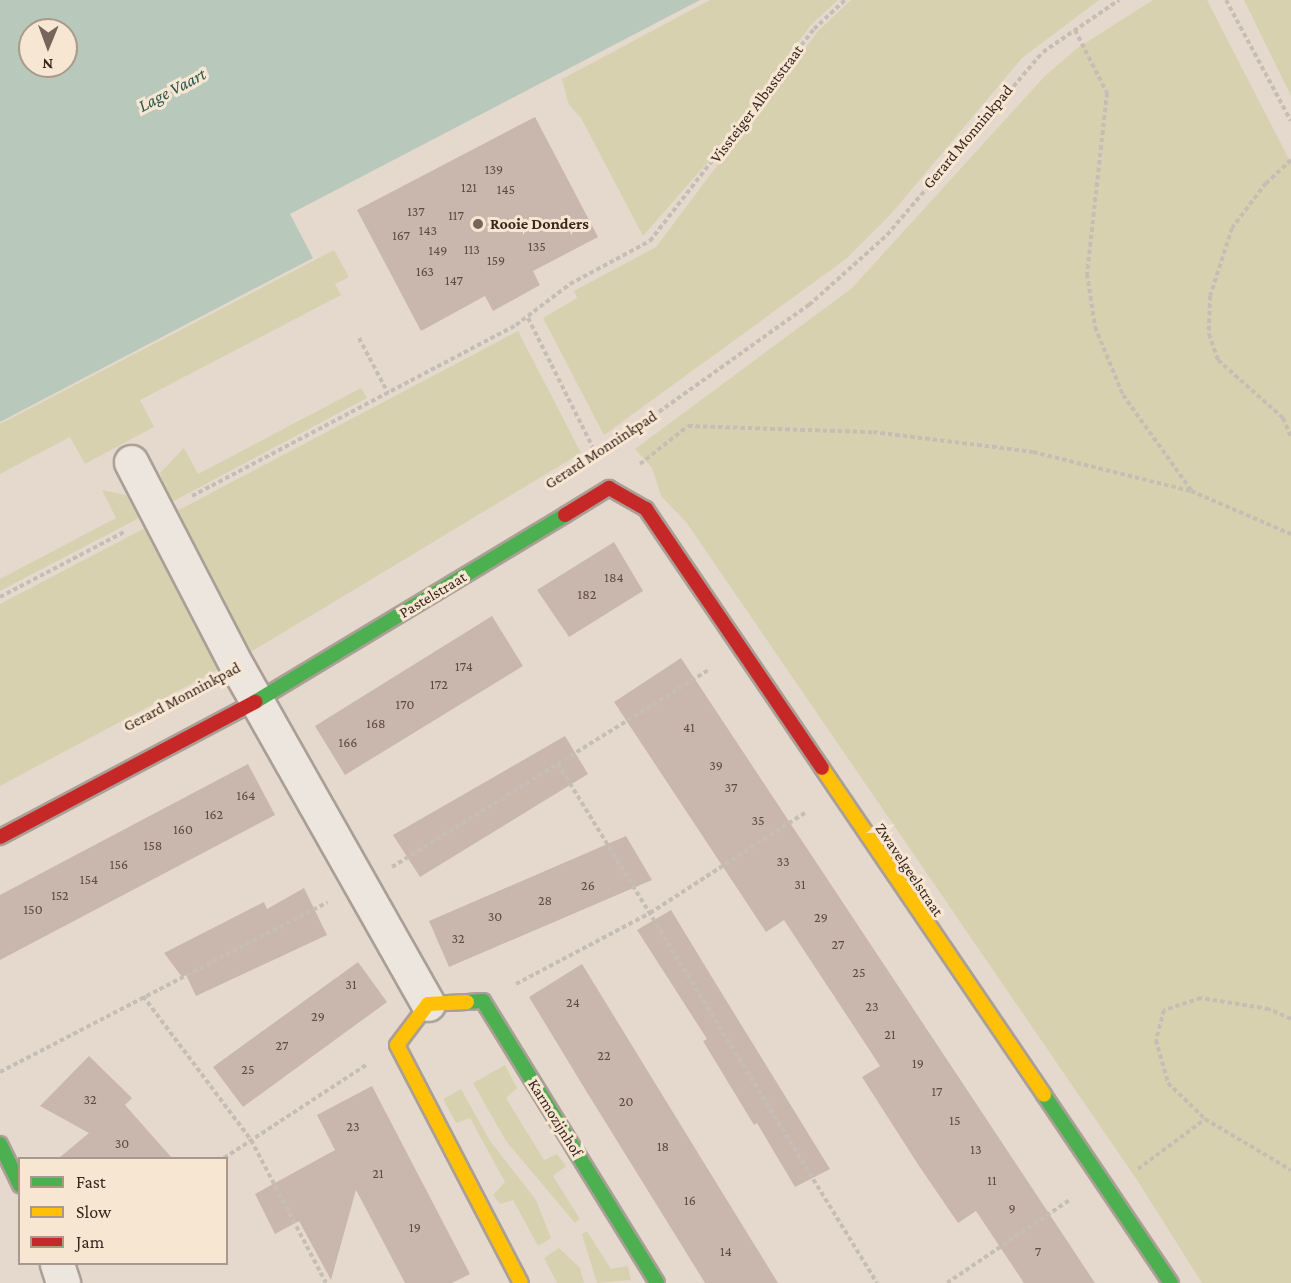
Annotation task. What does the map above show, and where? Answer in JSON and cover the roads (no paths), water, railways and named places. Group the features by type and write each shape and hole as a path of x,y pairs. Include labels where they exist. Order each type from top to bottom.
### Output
{"street":[{"path":"131,462 257,701 428,1005 397,1046 521,1283"},
{"name":"Pastelstraat","path":"0,837 257,701 609,488"},
{"name":"Zwavelgeelstraat","path":"609,488 646,509 1171,1283"},
{"name":"Karmozijnhof","path":"428,1005 483,1001 657,1283"},
{"path":"0,1144 18,1181"}],"water":[{"name":"Lage Vaart","path":"0,0 700,0 290,214 313,258 0,422"}],"place":[{"name":"Rooie Donders","path":"478,224"}]}
